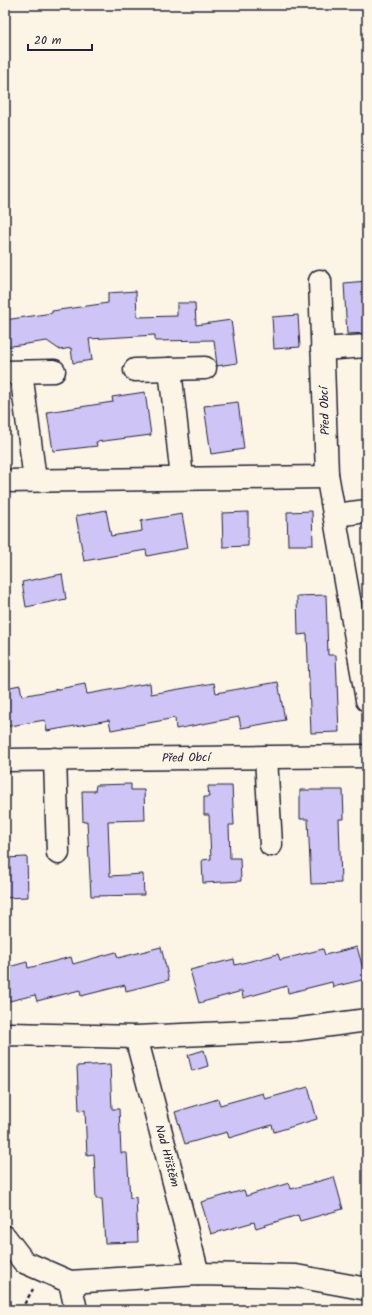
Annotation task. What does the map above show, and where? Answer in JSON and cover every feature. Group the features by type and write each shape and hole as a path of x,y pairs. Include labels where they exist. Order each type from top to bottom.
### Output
{"street":[{"name":"Před Obcí","path":"320,281 327,474 367,700"},
{"path":"322,349 367,346"},
{"path":"135,370 205,368"},
{"path":"170,369 182,478"},
{"path":"35,480 13,372 54,371"},
{"path":"5,481 325,477 327,474"},
{"path":"335,515 367,511"},
{"name":"Před Obcí","path":"5,760 367,756"},
{"path":"266,757 271,845"},
{"path":"54,759 58,853"},
{"path":"5,1036 10,1034 136,1037 293,1030 367,1020"},
{"name":"Nad Hřištěm","path":"136,1037 198,1274"},
{"path":"5,1237 24,1262 70,1282 198,1274 296,1276 367,1289"},
{"path":"70,1282 76,1310"}],"building":[{"path":"367,281 367,333 347,334 344,283"},
{"path":"136,291 137,317 177,316 177,303 195,303 196,325 231,320 237,363 217,366 214,340 155,341 155,335 89,339 92,360 73,363 71,348 60,350 47,341 5,347 5,320 52,313 52,311 108,303 108,293"},
{"path":"298,315 300,347 274,349 272,317"},
{"path":"145,392 151,435 96,442 97,446 53,451 47,412 113,402 112,397"},
{"path":"238,402 244,449 211,454 204,406"},
{"path":"106,510 111,536 142,531 141,521 182,514 188,548 147,556 146,550 84,561 76,516"},
{"path":"312,511 313,545 288,545 287,512"},
{"path":"248,512 248,546 223,547 222,513"},
{"path":"62,574 66,599 26,607 22,582"},
{"path":"326,595 328,655 336,655 339,732 311,733 307,634 298,635 297,596"},
{"path":"278,682 285,720 241,728 239,717 176,729 175,718 111,730 109,720 47,731 45,720 5,727 5,688 20,685 22,696 85,684 87,694 150,683 151,694 214,683 216,693"},
{"path":"131,784 131,790 144,790 145,820 108,821 110,876 143,874 144,895 91,896 87,821 83,822 82,791 95,791 96,785"},
{"path":"208,786 232,786 234,825 229,825 230,858 240,858 241,881 203,883 202,860 211,859 209,815 204,815 204,797 209,797"},
{"path":"300,790 343,790 344,819 339,819 341,883 311,884 308,819 300,819"},
{"path":"27,857 28,897 5,898 5,858"},
{"path":"161,947 169,980 126,991 125,985 81,996 80,990 37,1001 35,995 5,1002 5,968 27,962 28,968 71,957 73,964 116,952 118,958"},
{"path":"357,947 366,979 333,987 332,982 288,993 287,986 243,998 242,991 199,1003 190,970 234,959 235,965 278,954 280,960 323,949 325,955"},
{"path":"204,1050 208,1066 192,1071 188,1055"},
{"path":"110,1064 112,1109 119,1109 121,1153 127,1153 130,1198 136,1197 138,1242 105,1243 102,1199 96,1199 94,1154 87,1155 85,1110 79,1111 77,1066"},
{"path":"308,1087 317,1119 274,1132 272,1125 229,1138 227,1132 185,1144 175,1112 218,1099 220,1105 263,1093 265,1099"},
{"path":"334,1177 343,1209 300,1221 298,1215 256,1228 254,1222 211,1234 201,1202 244,1190 246,1196 289,1183 291,1189"}]}
